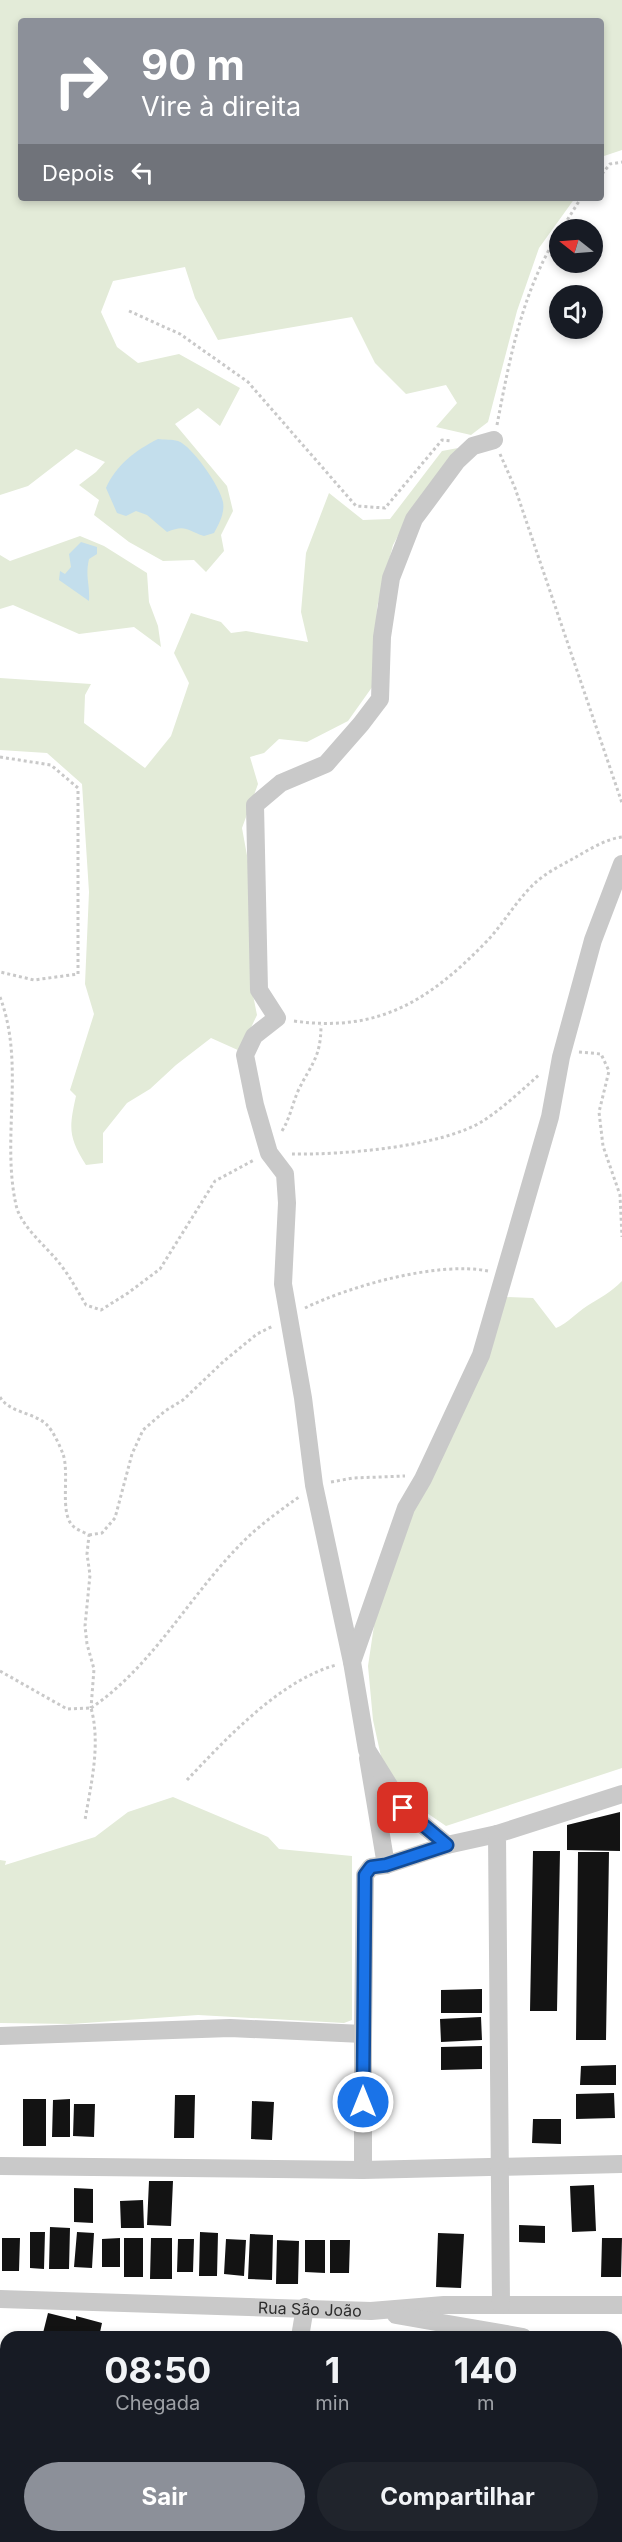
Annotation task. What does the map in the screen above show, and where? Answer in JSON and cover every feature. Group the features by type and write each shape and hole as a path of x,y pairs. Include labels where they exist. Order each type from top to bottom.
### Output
{"street":[{"path":"386,1865 352,1662 314,1485 290,1316 283,1284 287,1203 285,1174 269,1153 255,1105 245,1055 254,1036 277,1018 259,990 255,805 281,783 326,764 362,724 380,699 382,637 391,578 414,519 457,461 473,446 494,440"},
{"path":"352,1662 406,1508 423,1479 481,1355 550,1117 561,1057 593,940 622,864"},
{"path":"367,1750 403,1808 447,1845"},
{"path":"363,2170 365,1875 371,1867 386,1865 447,1845 497,1834 622,1794"},
{"path":"497,1834 501,2305"},
{"path":"0,2036 230,2028 363,2034"},
{"path":"0,2166 363,2170 622,2164"},
{"name":"Rua São João","path":"0,2299 305,2307 371,2311 444,2305 622,2305"},
{"path":"301,2331 305,2307"},
{"path":"371,2311 488,2331"}],"path":[{"path":"604,172 610,164 622,162"},
{"path":"567,219 579,201"},
{"path":"549,247 541,260 514,338 494,440 515,488 622,803"},
{"path":"129,311 180,334 248,382 356,506 386,508 442,440 473,446"},
{"path":"0,758 51,765 78,788 78,974 34,980 0,972"},
{"path":"277,1018 321,1024 388,1014 416,1002 442,984 489,940 535,883 589,849 622,837"},
{"path":"0,997 10,1033 12,1065 7,1110 7,1144 9,1178 17,1210 57,1261 86,1305 101,1310 160,1269 215,1181 269,1153 307,1154 443,1139 482,1121 561,1057 580,1052 601,1054 609,1071 599,1112 603,1146 620,1195 622,1237"},
{"path":"269,1153 290,1118 298,1092 314,1066 321,1040 321,1024"},
{"path":"0,1397 4,1404 25,1412 48,1425 63,1455 68,1481 65,1509 72,1525 89,1535 102,1533 115,1518 132,1454 143,1430 165,1411 183,1400 224,1361 257,1334 318,1302 362,1286 419,1273 484,1270 504,1276"},
{"path":"0,1671 67,1709 91,1708 112,1693 143,1661 248,1537 314,1485 353,1478 404,1476 423,1479"},
{"path":"85,1821 96,1727 91,1708 94,1669 85,1626 90,1575 87,1554 89,1535"},
{"path":"188,1780 230,1736 294,1684 333,1666 352,1662"}],"green space":[{"path":"0,0 622,0 622,150 604,156 604,18 18,18 18,201 573,201 560,219 549,219 549,234 539,248 517,311 488,422 471,435 436,427 457,403 446,385 406,394 375,363 352,317 218,340 195,298 185,267 113,281 101,312 117,347 138,363 179,354 240,388 220,426 198,408 175,424 227,486 233,511 221,535 224,551 206,572 194,560 163,561 129,542 94,515 99,500 79,485 105,462 76,449 28,486 0,495"},
{"path":"458,448 415,505 393,545 377,607 375,683 348,721 307,742 279,739 264,753 250,757 258,784 242,828 248,861 252,915 250,980 257,1015 240,1051 211,1038 150,1089 127,1103 103,1133 103,1163 86,1165 73,1139 71,1125 76,1096 70,1090 94,1014 85,984 89,892 82,784 47,753 0,750 0,678 91,684 85,695 84,723 145,768 171,736 189,683 174,653 191,613 221,622 231,633 246,631 308,642 301,612 306,553 329,493 363,520 390,519 442,451"},
{"path":"80,536 104,546 147,573 149,602 158,626 161,647 134,627 79,634 13,605 0,609 0,555 10,561"},
{"path":"622,1281 622,1768 446,1826 405,1798 382,1761 373,1720 368,1666 375,1619 393,1557 505,1297 533,1298 556,1328 610,1292"},
{"path":"173,1797 268,1837 279,1849 352,1856 352,2020 344,2023 198,2015 71,2024 0,2023 0,1860 6,1861 5,1865 95,1837 128,1812"}],"water":[{"path":"158,439 176,440 184,444 198,458 211,477 223,502 221,518 214,533 204,536 182,528 167,532 147,515 136,511 126,516 117,513 106,488 110,480 128,459"},
{"path":"81,542 97,547 97,554 89,559 88,565 89,601 59,580 60,571 65,574 71,567 69,554"}],"building":[{"path":"620,1812 620,1851 567,1850 567,1825"},
{"path":"533,1851 560,1851 557,2011 530,2011"},
{"path":"578,1852 609,1852 606,2040 576,2040"},
{"path":"482,1989 482,2013 441,2013 441,1990"},
{"path":"481,2017 482,2040 441,2042 440,2019"},
{"path":"482,2046 482,2069 441,2070 441,2047"},
{"path":"616,2065 616,2085 580,2085 581,2066"},
{"path":"614,2093 615,2118 576,2119 576,2094"},
{"path":"175,2095 195,2095 194,2138 174,2138"},
{"path":"23,2099 46,2099 46,2146 23,2146"},
{"path":"70,2099 70,2137 52,2137 53,2100"},
{"path":"252,2101 274,2102 272,2140 251,2139"},
{"path":"74,2104 95,2104 94,2137 73,2136"},
{"path":"533,2119 561,2119 561,2144 532,2143"},
{"path":"149,2181 173,2181 171,2226 147,2225"},
{"path":"594,2185 596,2231 572,2232 570,2186"},
{"path":"74,2188 93,2189 93,2223 74,2222"},
{"path":"143,2200 144,2228 121,2228 120,2201"},
{"path":"519,2225 545,2226 545,2243 519,2242"},
{"path":"50,2227 70,2228 69,2269 49,2269"},
{"path":"30,2232 45,2232 44,2269 30,2268"},
{"path":"77,2232 94,2233 92,2268 74,2267"},
{"path":"200,2232 218,2233 217,2276 199,2276"},
{"path":"438,2233 464,2234 461,2288 436,2287"},
{"path":"250,2234 273,2235 272,2280 248,2279"},
{"path":"2,2238 20,2238 19,2271 2,2271"},
{"path":"120,2238 120,2267 102,2267 102,2239"},
{"path":"124,2238 143,2238 143,2277 124,2277"},
{"path":"151,2238 172,2238 172,2279 150,2279"},
{"path":"602,2238 622,2238 621,2277 601,2277"},
{"path":"178,2239 194,2239 193,2272 177,2272"},
{"path":"226,2239 246,2240 244,2276 224,2274"},
{"path":"277,2240 299,2241 298,2284 276,2284"},
{"path":"305,2240 325,2240 325,2273 305,2272"},
{"path":"330,2240 350,2240 349,2273 330,2273"},
{"path":"48,2313 76,2320 76,2316 102,2323 100,2331 44,2331"}],"route":[{"path":"363,2102 365,1875 371,1867 386,1865 447,1845 403,1808"}]}
